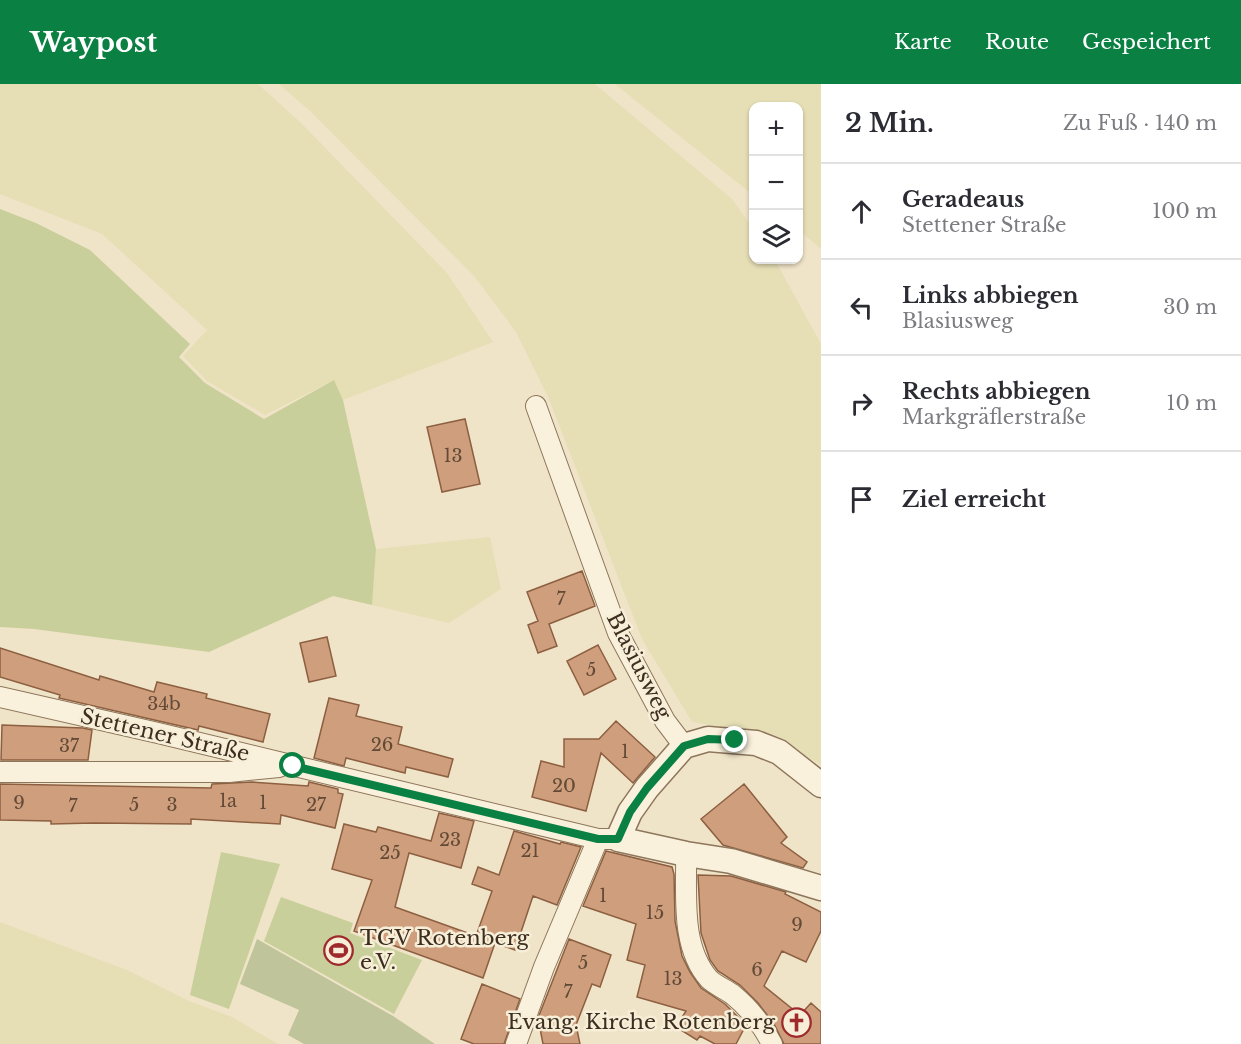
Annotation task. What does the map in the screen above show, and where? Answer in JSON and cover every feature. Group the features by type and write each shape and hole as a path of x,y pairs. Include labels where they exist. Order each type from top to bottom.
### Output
{"street":[{"name":"Blasiusweg","path":"536,406 618,633 665,721 684,746"},
{"name":"Stettener Straße","path":"0,697 608,839 730,861 821,888"},
{"path":"516,1044 544,967 608,839 647,788 684,746 708,739 756,742 779,752 821,785"},
{"path":"0,772 229,772 293,766"},
{"path":"686,854 687,910 690,938 696,958 710,980 732,994 745,1007 759,1023 772,1044"}],"shaded area":[{"path":"0,84 258,84 301,123 447,273 493,342 343,400 334,380 265,415 207,381 183,356 207,330 102,234 0,194"},
{"path":"279,84 595,84 732,199 749,222 749,264 777,264 821,344 821,765 781,741 746,731 692,722 642,639 549,399 516,332 474,276 310,111"},
{"path":"615,84 821,84 821,249 803,233 803,102 749,102 749,192"},
{"path":"490,537 501,589 449,623 372,605 376,549"},
{"path":"0,922 127,970 189,1001 232,1017 278,1044 0,1044"}],"green space":[{"path":"0,209 36,223 90,250 190,344 179,357 205,383 264,419 334,380 343,400 376,549 372,605 333,596 209,652 34,629 0,627"},
{"path":"221,852 280,864 229,1009 190,995"},
{"name":"TGV Rotenberg e.V.","path":"281,897 353,923 350,933 422,960 394,1014 264,941"},
{"path":"257,939 393,1016 435,1044 304,1044 288,1035 299,1010 240,984"}],"building":[{"path":"465,419 480,484 442,492 427,427"},
{"path":"582,571 595,606 549,624 557,646 538,653 528,625 538,621 527,592"},
{"path":"327,637 336,676 309,682 300,643"},
{"path":"598,645 616,679 584,695 567,661"},
{"path":"0,648 99,680 100,676 154,692 157,682 207,694 206,698 270,714 263,742 199,726 198,730 59,698 60,695 0,677"},
{"path":"329,698 359,705 356,716 402,727 398,744 453,759 448,777 406,767 405,773 346,758 344,766 314,758"},
{"path":"616,721 655,757 633,783 601,753 586,811 532,797 541,761 564,767 564,739 599,739"},
{"path":"2,725 92,730 88,760 1,760"},
{"path":"252,782 308,786 309,782 338,789 338,793 343,794 335,828 281,815 280,824 191,819 191,824 51,824 51,821 0,820 0,784 211,788 212,784"},
{"path":"744,784 787,837 781,843 807,862 803,868 723,845 701,819"},
{"path":"439,813 474,821 461,868 409,853 395,907 476,936 492,891 472,884 478,867 499,875 514,831 560,844 561,842 581,847 557,905 533,896 515,950 495,943 483,978 354,931 372,880 332,869 344,824 376,832 378,827 431,841"},
{"path":"606,851 672,867 675,921 682,956 701,988 725,1004 746,1025 736,1044 715,1044 700,1036 697,1040 676,1027 686,1011 637,997 645,965 627,960 636,924 583,906"},
{"path":"698,875 731,876 786,892 785,894 821,912 821,931 806,962 782,951 764,986 800,1015 811,1003 821,1012 821,1044 784,1044 774,1024 758,1003 740,985 718,971 710,960 701,933"},
{"path":"569,939 611,955 600,987 592,984 576,1025 580,1044 543,1044 538,1018"},
{"path":"482,984 520,999 504,1044 474,1044 461,1039"}],"place":[{"name":"TGV Rotenberg e.V.","path":"339,950"},
{"name":"Evang. Kirche Rotenberg","path":"796,1022"}],"route":[{"path":"293,766 598,839 618,839 630,812 647,788 684,746 708,739 735,740"}]}
